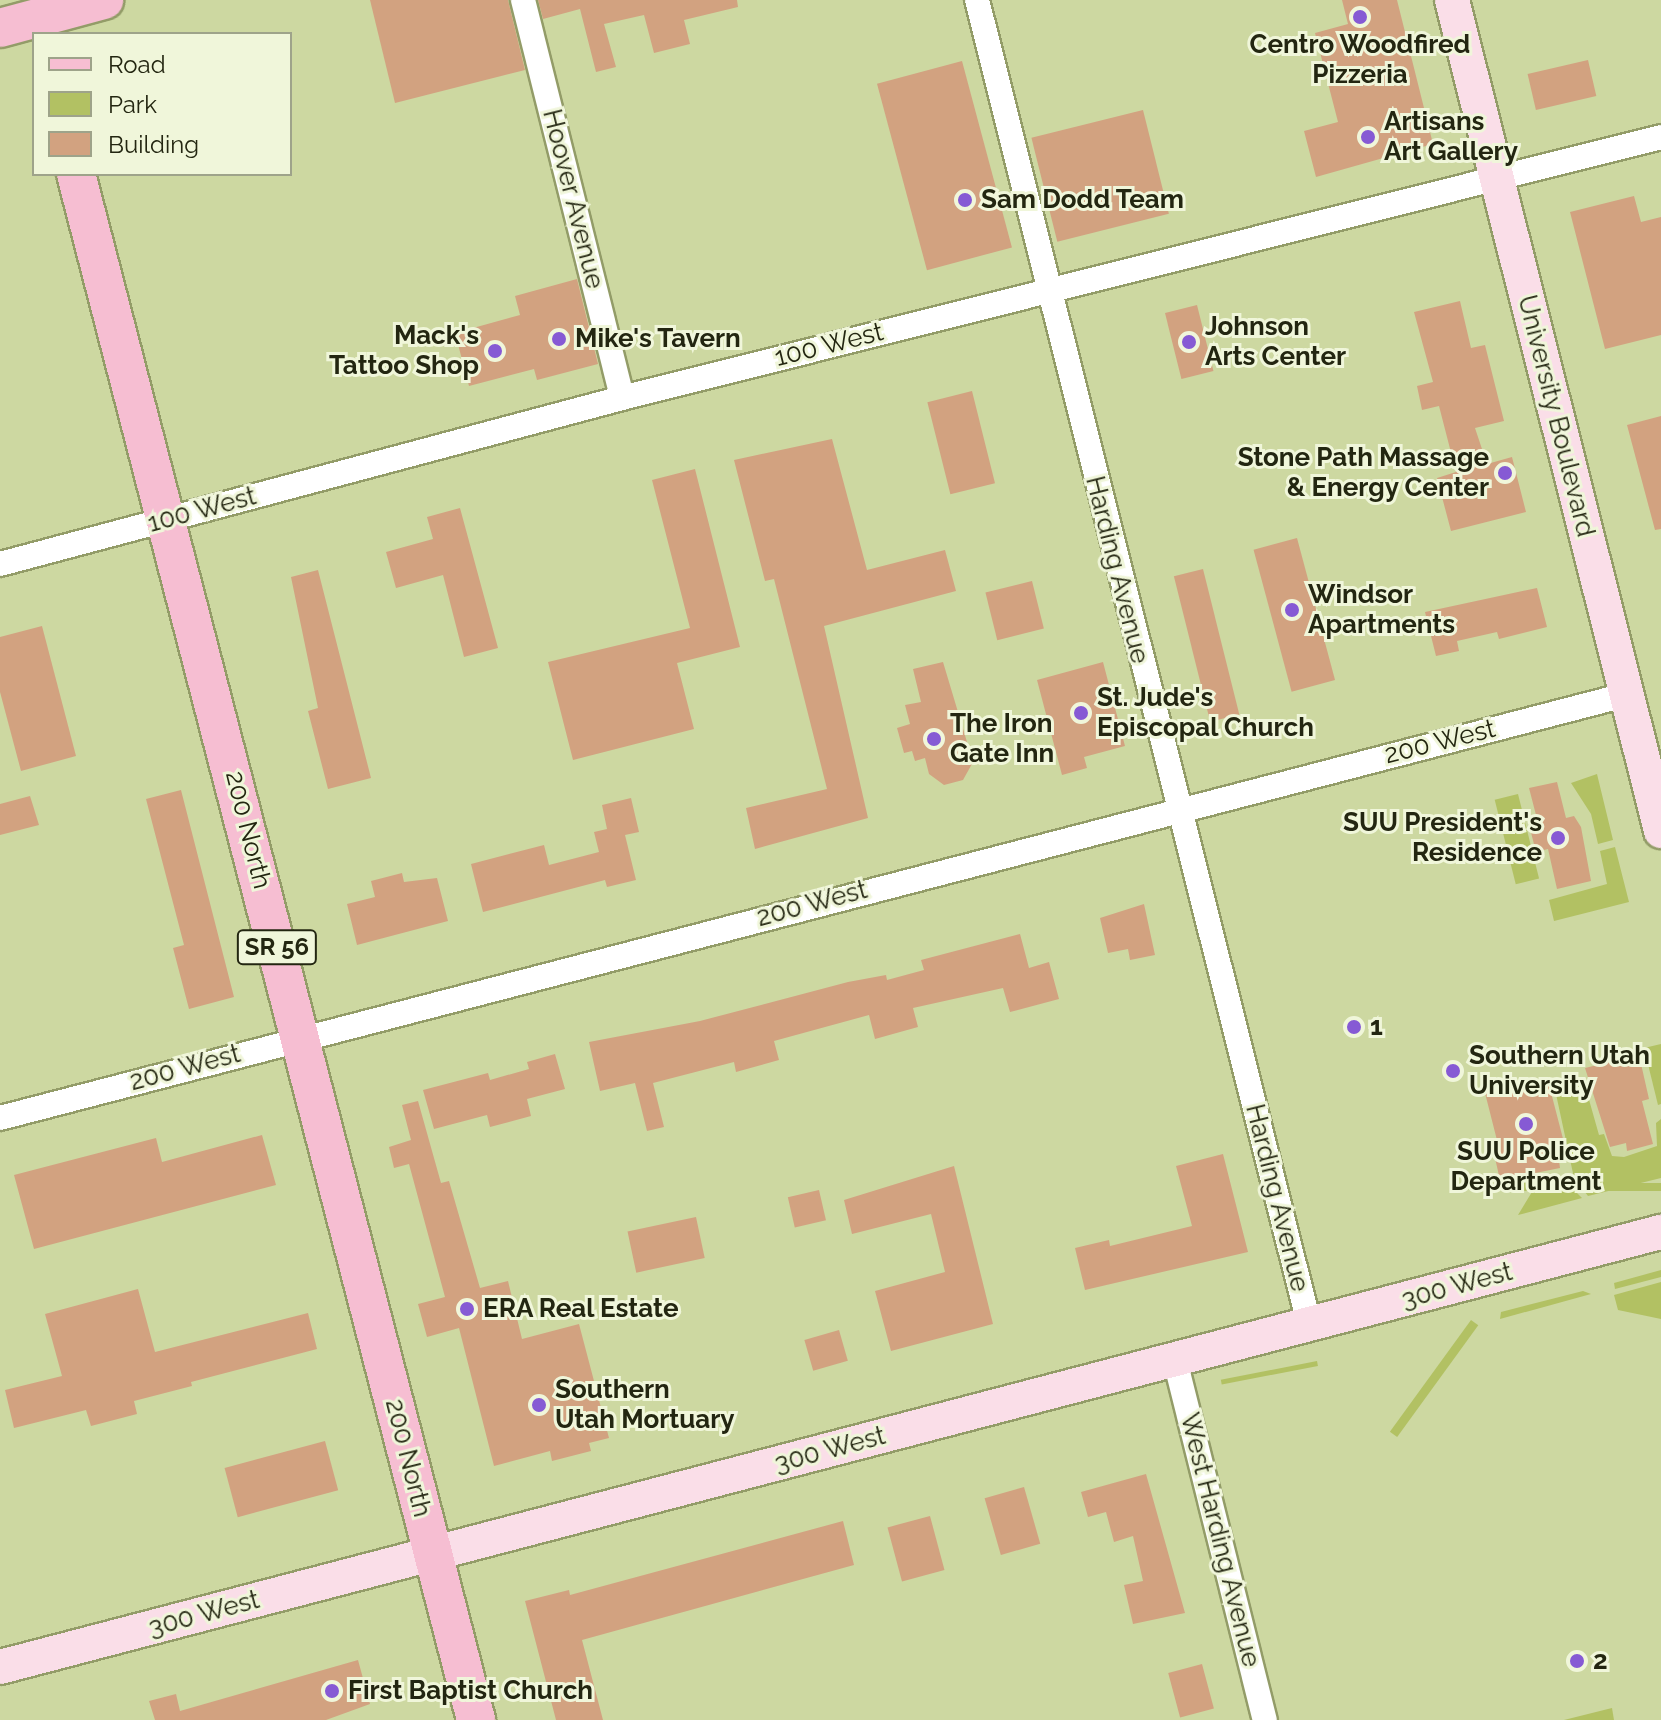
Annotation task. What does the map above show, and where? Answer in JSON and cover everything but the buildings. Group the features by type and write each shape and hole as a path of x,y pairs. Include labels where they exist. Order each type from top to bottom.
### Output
{"main road":[{"path":"25,20 104,0"},
{"name":"200 North","path":"77,176 169,519 476,1720"}],"street":[{"name":"Hoover Avenue","path":"523,0 622,398"},
{"name":"Harding Avenue","path":"977,0 1309,1324"},
{"name":"University Boulevard","path":"1452,0 1661,831"},
{"name":"100 West","path":"0,564 622,398 1661,137"},
{"name":"200 West","path":"0,1118 1625,695"},
{"name":"300 West","path":"0,1667 1661,1232"},
{"name":"West Harding Avenue","path":"1175,1360 1265,1720"}],"green space":[{"path":"1597,774 1613,840 1598,844 1591,814 1571,783"},
{"path":"1518,794 1539,878 1516,884 1495,800"},
{"path":"1615,847 1629,902 1554,921 1549,900 1607,884 1600,851"},
{"path":"1661,1044 1661,1104 1658,1105 1644,1048"},
{"path":"1584,1082 1599,1135 1604,1134 1612,1156 1624,1157 1657,1146 1656,1123 1661,1119 1661,1178 1588,1196 1574,1178 1556,1094 1560,1088"},
{"path":"1549,1181 1566,1182 1582,1198 1518,1215 1535,1187 1550,1186"},
{"path":"1513,1183 1661,1183 1661,1191 1513,1191"},
{"path":"1661,1270 1661,1277 1615,1289 1614,1283"},
{"path":"1661,1282 1661,1319 1618,1310 1614,1295"},
{"path":"1583,1291 1591,1294 1500,1319 1501,1312"},
{"path":"1471,1320 1478,1325 1397,1437 1390,1432"},
{"path":"1317,1361 1318,1366 1222,1385 1221,1380"},
{"path":"1612,1708 1614,1720 1564,1720"}],"place":[{"name":"Centro Woodfired Pizzeria","path":"1360,17"},
{"name":"Artisans Art Gallery","path":"1368,137"},
{"name":"Sam Dodd Team","path":"965,200"},
{"name":"Mike's Tavern","path":"559,339"},
{"name":"Johnson Arts Center","path":"1189,342"},
{"name":"Mack's Tattoo Shop","path":"495,351"},
{"name":"Stone Path Massage & Energy Center","path":"1505,473"},
{"name":"Windsor Apartments","path":"1292,610"},
{"name":"St. Jude's Episcopal Church","path":"1081,713"},
{"name":"The Iron Gate Inn","path":"934,739"},
{"name":"SUU President's Residence","path":"1558,838"},
{"name":"1","path":"1354,1027"},
{"name":"Southern Utah University","path":"1453,1071"},
{"name":"SUU Police Department","path":"1526,1124"},
{"name":"ERA Real Estate","path":"467,1309"},
{"name":"Southern Utah Mortuary","path":"539,1405"},
{"name":"2","path":"1577,1661"},
{"name":"First Baptist Church","path":"332,1691"}]}
